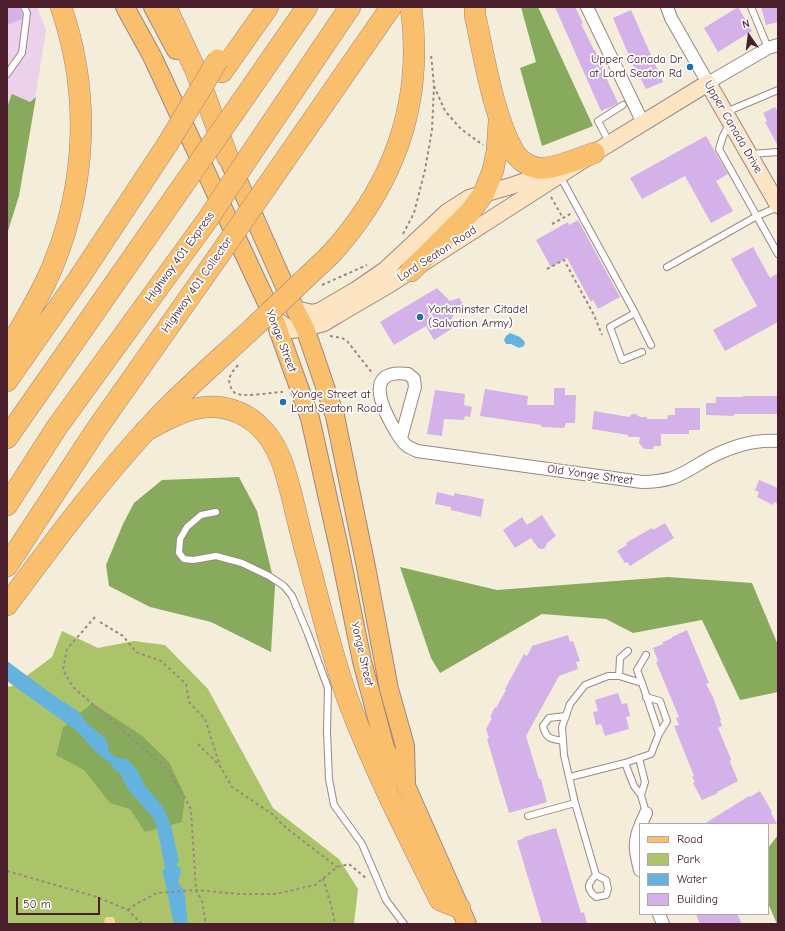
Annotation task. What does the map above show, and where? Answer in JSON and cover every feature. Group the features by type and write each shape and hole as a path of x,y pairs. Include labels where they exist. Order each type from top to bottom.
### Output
{"highway":[{"path":"10,367 38,296 54,264 68,223 78,178 81,132 79,86 74,53 61,7"},
{"path":"166,7 196,71 228,158"},
{"path":"220,66 250,7"},
{"path":"10,367 76,281 220,66 268,7"},
{"path":"7,438 307,7"},
{"name":"Highway 401 Express","path":"7,505 57,427 208,219 350,7"},
{"name":"Highway 401 Collector","path":"7,566 96,430 391,7"},
{"path":"7,604 103,481 145,431 186,390 330,255 356,225 373,200 387,173 400,138 410,102 414,72 414,42 411,7"},
{"path":"475,7 475,15 489,79 500,118 514,153 523,162 539,168 548,167 602,148"},
{"path":"410,271 470,212 484,193 493,170 497,151 500,118"},
{"path":"145,431 182,412 204,406 217,406 227,408 246,416 256,423 273,442 285,470 330,644 368,751 390,800 440,900 463,916"}],"main road":[{"name":"Yonge Street","path":"125,7 152,56 274,318 310,418 362,661 385,748 406,786 463,916"},
{"name":"Yonge Street","path":"153,7 182,62 228,158 305,328 335,416 389,688 404,746 406,786"}],"street":[{"path":"587,7 643,123"},
{"name":"Upper Canada Drive","path":"667,7 671,18 778,206"},
{"name":"Lord Seaton Road","path":"274,318 291,330 324,323 410,271 602,148 708,83 773,47"},
{"name":"Lord Seaton Road","path":"296,309 313,313 320,311 350,294 385,270 447,212 469,198 511,186 553,171 602,148"},
{"path":"382,380 391,374 403,373 408,374 414,379 415,387 401,438"},
{"name":"Old Yonge Street","path":"382,380 379,389 380,398 390,422 406,446 417,451 642,482 672,478 713,456 740,446 754,442 778,441"},
{"path":"639,829 636,836 635,851 639,866"}],"lane":[{"path":"7,74 22,53 27,13 24,7"},
{"path":"752,7 773,47"},
{"path":"778,90 728,118 719,149 778,254"},
{"path":"602,148 598,121 623,105"},
{"path":"748,154 778,152"},
{"path":"560,175 651,344"},
{"path":"667,267 757,216 778,206"},
{"path":"635,313 610,327 622,360 642,352"},
{"path":"216,512 201,515 188,527 180,539 178,553 184,559 194,560 216,556 242,563 269,576 284,586 292,596 328,688 327,731 329,779 334,805 362,844 386,900 404,924"},
{"path":"619,676 620,658 628,651"},
{"path":"646,655 637,670 659,734"},
{"path":"596,875 575,803 564,755 562,727 570,704 585,685 608,676 619,676 642,684"},
{"path":"570,777 625,763 651,754 659,734 667,721 660,701 646,697"},
{"path":"563,741 551,739 545,734 543,726 549,718 566,716"},
{"path":"639,758 645,782 642,795 644,819"},
{"path":"625,763 634,786 642,795"},
{"path":"528,816 575,803"}],"path":[{"path":"402,235 414,213 425,170 432,130 434,85 445,111 477,142 487,147"},
{"path":"549,193 563,218"},
{"path":"552,224 578,210"},
{"path":"547,269 564,260 594,315 602,335"},
{"path":"319,287 370,263"},
{"path":"327,335 342,338 347,341 374,376 382,380"},
{"path":"240,362 230,374 229,382 231,388 236,393 243,395 283,392"},
{"path":"95,617 67,649 63,670 73,687 168,770 191,809 196,890 202,901 206,924"},
{"path":"100,622 123,636 136,652 161,661 186,684 189,702 205,719 220,766 232,787 272,814 290,831 337,867"},
{"path":"198,744 220,766"},
{"path":"128,910 157,893 196,890 239,894 276,894 315,885 337,867 349,864 372,882"},
{"path":"7,871 97,897 128,910 142,924"},
{"path":"323,878 335,924"}],"shaded area":[{"path":"7,7 37,7 46,30 30,131 7,125"}],"green space":[{"path":"521,7 538,7 593,126 542,146 520,68 536,62"},
{"path":"12,94 30,102 36,97 19,196 7,234 7,107"},
{"path":"239,477 257,511 275,586 271,652 211,622 150,607 109,586 106,565 123,524 134,503 162,480"},
{"path":"400,567 497,590 668,577 752,583 778,645 778,692 740,700 702,620 633,633 606,619 542,614 440,673 431,658"},
{"path":"62,631 98,648 134,641 165,645 208,689 273,808 339,859 358,889 354,924 7,924 7,687 13,686 52,657"},
{"path":"92,703 141,735 169,762 185,796 182,822 145,832 130,809 110,803 84,770 56,755 63,728"},
{"path":"778,835 778,924 769,905 769,847"}],"sand":[{"path":"113,917 115,924 104,924 105,918"}],"water":[{"path":"510,333 520,337 525,342 524,346 519,348 511,344 506,344 504,340"},
{"path":"7,661 56,697 78,711 86,722 107,740 108,750 111,754 115,757 127,759 138,771 145,786 163,807 171,826 179,860 176,866 180,867 181,869 178,880 180,886 184,889 188,924 174,924 162,871 165,868 155,820 131,793 120,773 96,752 77,731 7,681"}],"building":[{"path":"7,7 19,7 22,14 22,19 7,25"},
{"path":"555,7 575,7 583,23 581,24 595,50 618,103 601,111"},
{"path":"738,7 752,31 718,52 704,28"},
{"path":"761,7 778,7 778,22 766,25"},
{"path":"631,10 663,82 646,89 636,72 613,18"},
{"path":"775,107 778,112 778,146 765,122 767,121 763,113"},
{"path":"706,136 728,174 716,181 733,211 711,223 685,176 642,199 630,178"},
{"path":"578,220 620,297 598,309 593,300 591,302 567,258 551,267 536,240 568,222 569,225"},
{"path":"753,247 770,278 778,273 778,322 725,351 713,330 757,306 731,259"},
{"name":"Yorkminster Citadel (Salvation Army)","path":"437,288 450,301 459,298 464,305 454,311 451,324 453,328 434,340 426,326 394,345 380,322"},
{"path":"554,388 565,388 565,395 576,395 575,423 566,423 564,428 541,427 541,425 480,416 485,389 528,396 527,405 554,405"},
{"path":"435,390 465,394 464,405 472,407 470,417 465,416 464,420 444,419 442,436 427,434"},
{"path":"778,396 777,414 734,414 734,416 706,415 706,403 716,403 716,397"},
{"path":"675,408 700,408 700,430 689,430 689,434 661,434 661,446 654,446 653,449 644,449 639,443 640,437 628,437 628,435 592,429 594,411 629,417 632,414 636,414 640,417 647,417 647,419 667,419 668,415 675,415"},
{"path":"759,480 778,488 778,504 774,502 773,505 757,497 759,492 755,490"},
{"path":"437,492 454,496 454,493 484,499 481,517 451,510 451,507 435,504"},
{"path":"542,515 556,536 547,543 545,548 542,549 538,548 531,538 515,548 503,530 522,517 527,525"},
{"path":"665,523 674,538 630,566 627,562 625,563 617,551 627,545 626,543 652,528 653,530"},
{"path":"687,630 709,683 706,684 713,697 721,720 722,726 718,728 731,759 730,762 738,781 717,792 718,793 702,800 693,783 695,782 692,777 694,776 674,726 679,725 676,718 679,717 656,662 658,661 653,648"},
{"path":"568,635 570,642 573,641 580,661 576,662 578,669 559,676 526,736 539,779 541,779 547,802 509,813 487,739 489,738 486,729 492,718 490,717 495,707 496,708 506,690 505,689 524,654 527,656 532,646"},
{"path":"618,693 622,704 627,703 630,716 626,717 629,729 605,736 601,724 596,725 593,712 598,711 595,700"},
{"path":"760,791 777,824 706,823 749,796 750,797"},
{"path":"556,828 581,913 584,912 587,924 542,924 517,841 524,837"},
{"path":"696,915 738,915 742,924 700,924"}],"place":[{"name":"Upper Canada Dr at Lord Seaton Rd","path":"690,67"},
{"name":"Yorkminster Citadel (Salvation Army)","path":"420,317"},
{"name":"Yonge Street at Lord Seaton Road","path":"283,402"}]}
